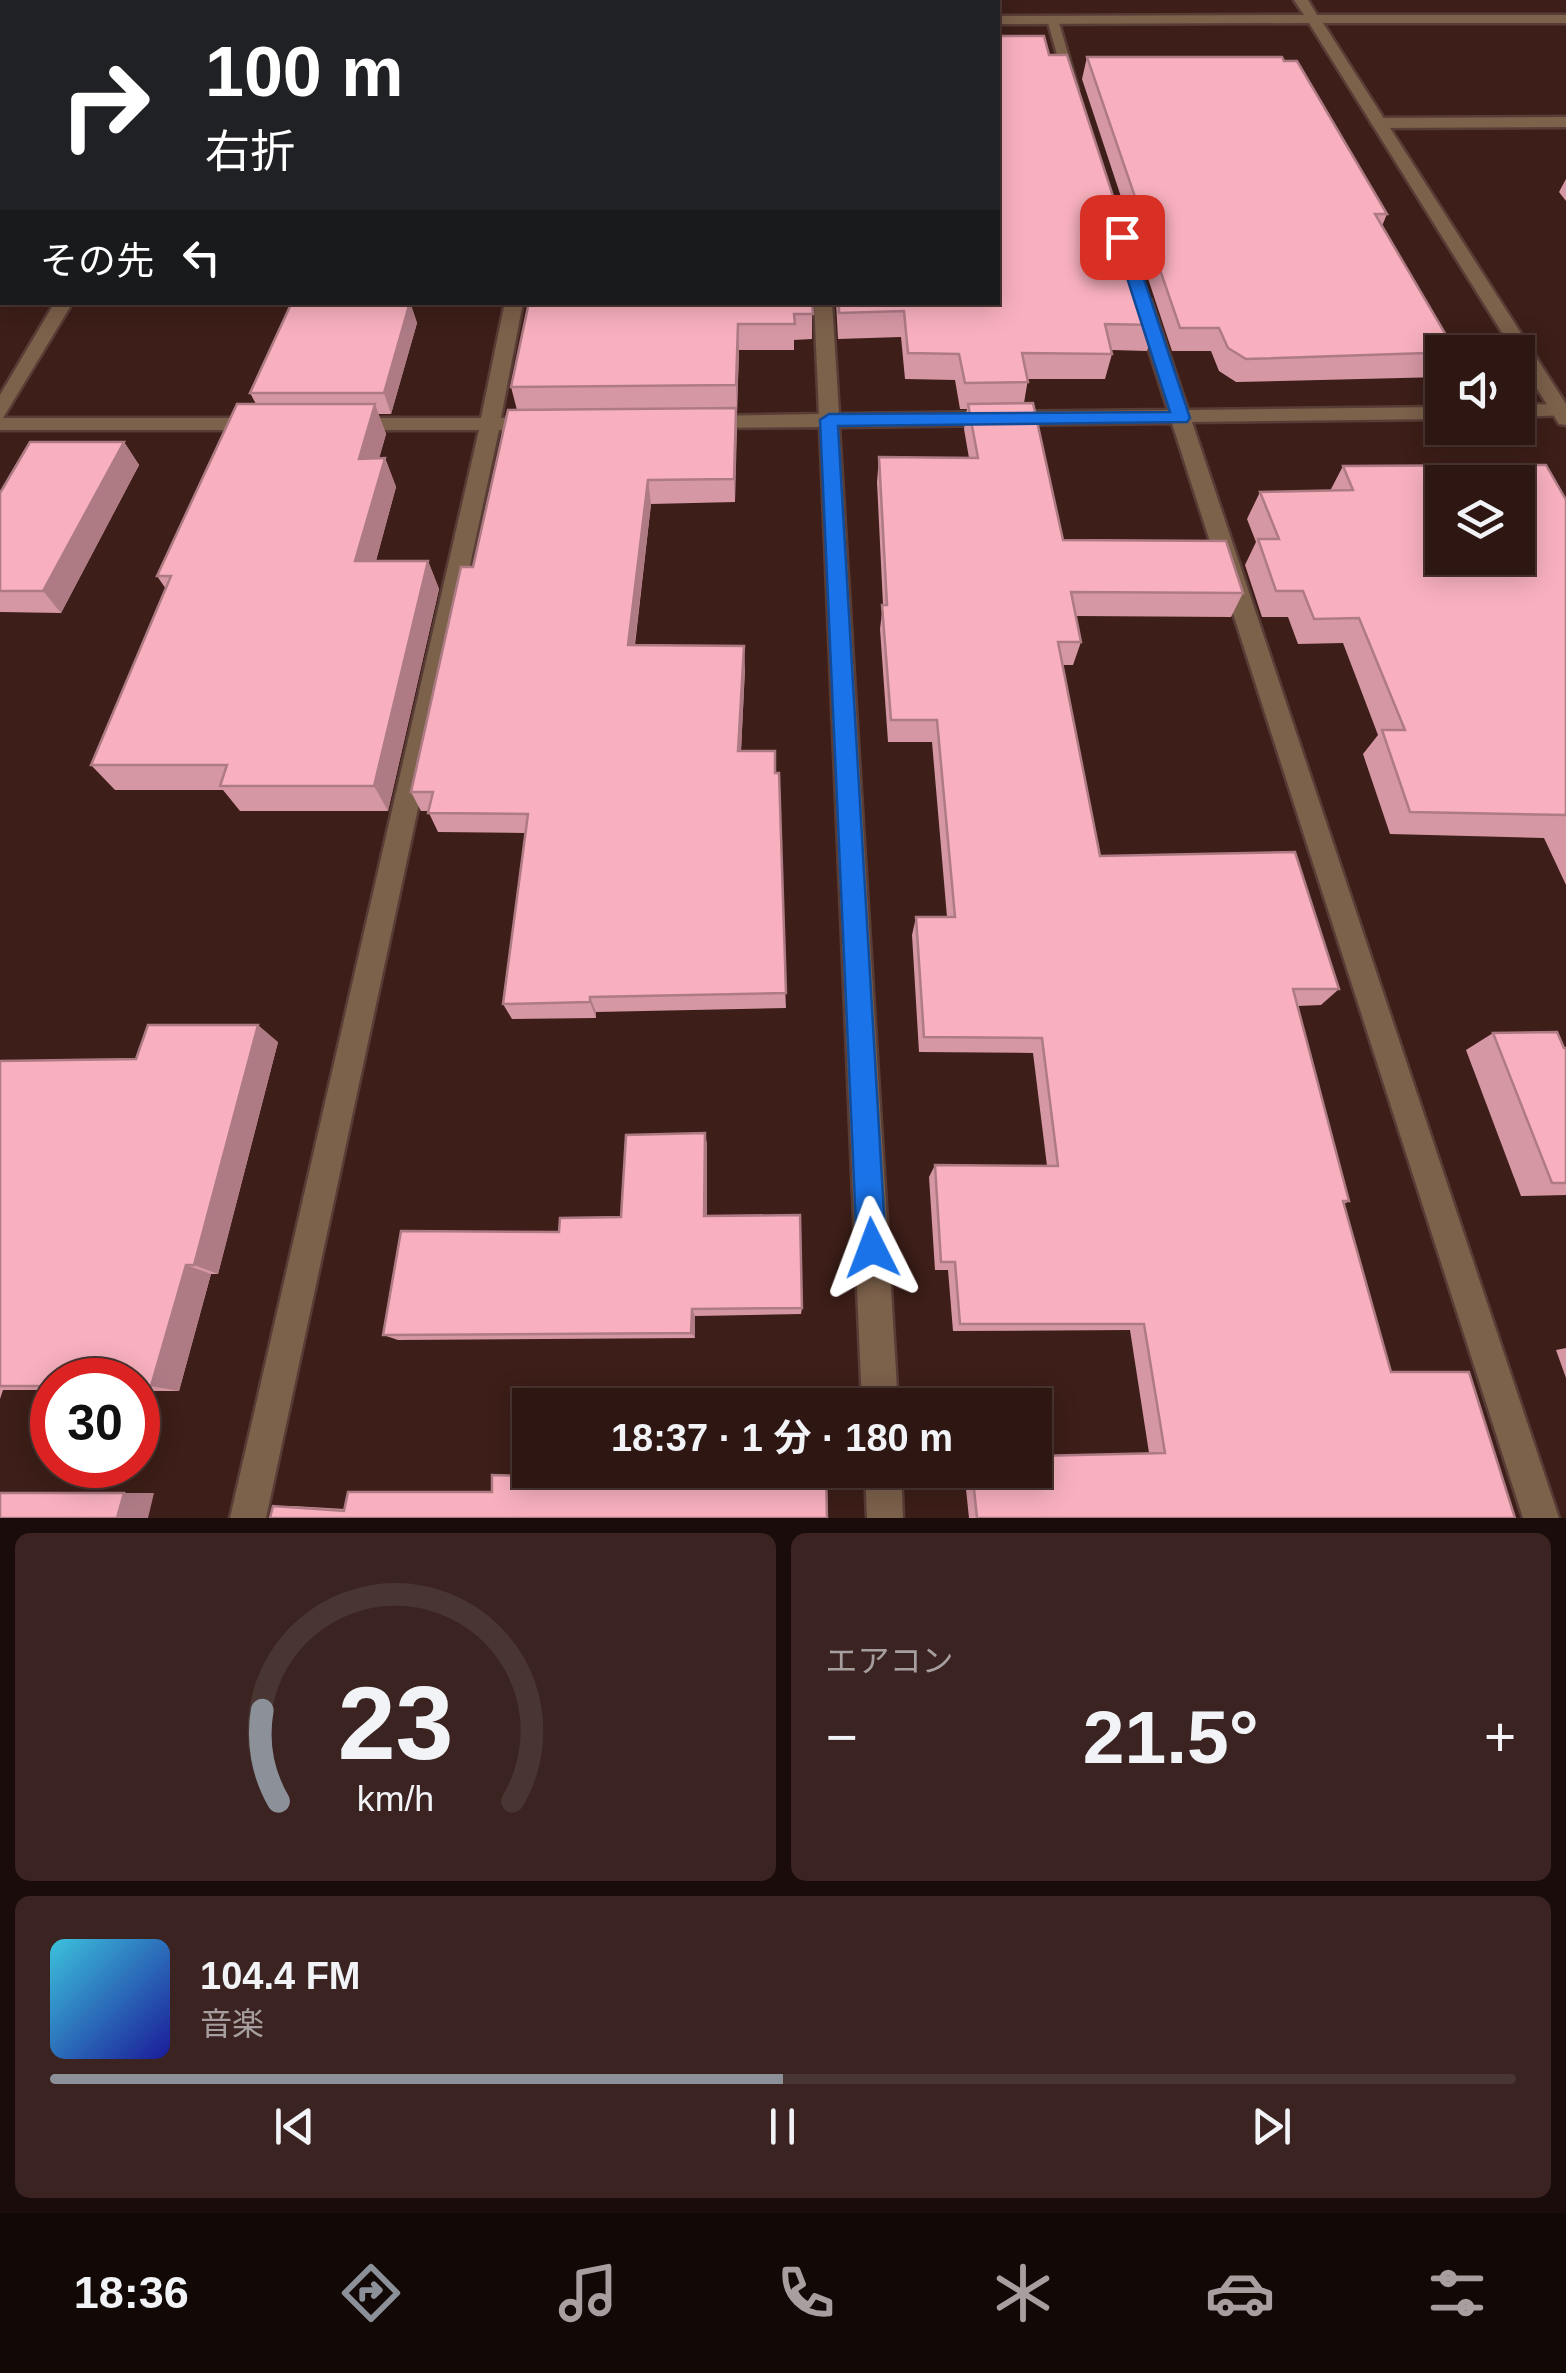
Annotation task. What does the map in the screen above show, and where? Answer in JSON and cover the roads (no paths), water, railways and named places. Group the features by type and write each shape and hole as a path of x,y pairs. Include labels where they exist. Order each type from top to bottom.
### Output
{"street":[{"path":"1301,0 1563,415"},
{"path":"1000,20 1566,18"},
{"path":"1051,19 1082,114"},
{"path":"1379,123 1566,122"},
{"path":"1132,266 1541,1518"},
{"path":"0,412 62,305"},
{"path":"248,1518 513,305"},
{"path":"823,305 879,1388"},
{"path":"689,422 1425,413"},
{"path":"1535,413 1563,415"},
{"path":"0,424 274,424"},
{"path":"334,424 550,424"},
{"path":"884,1488 886,1518"}]}
